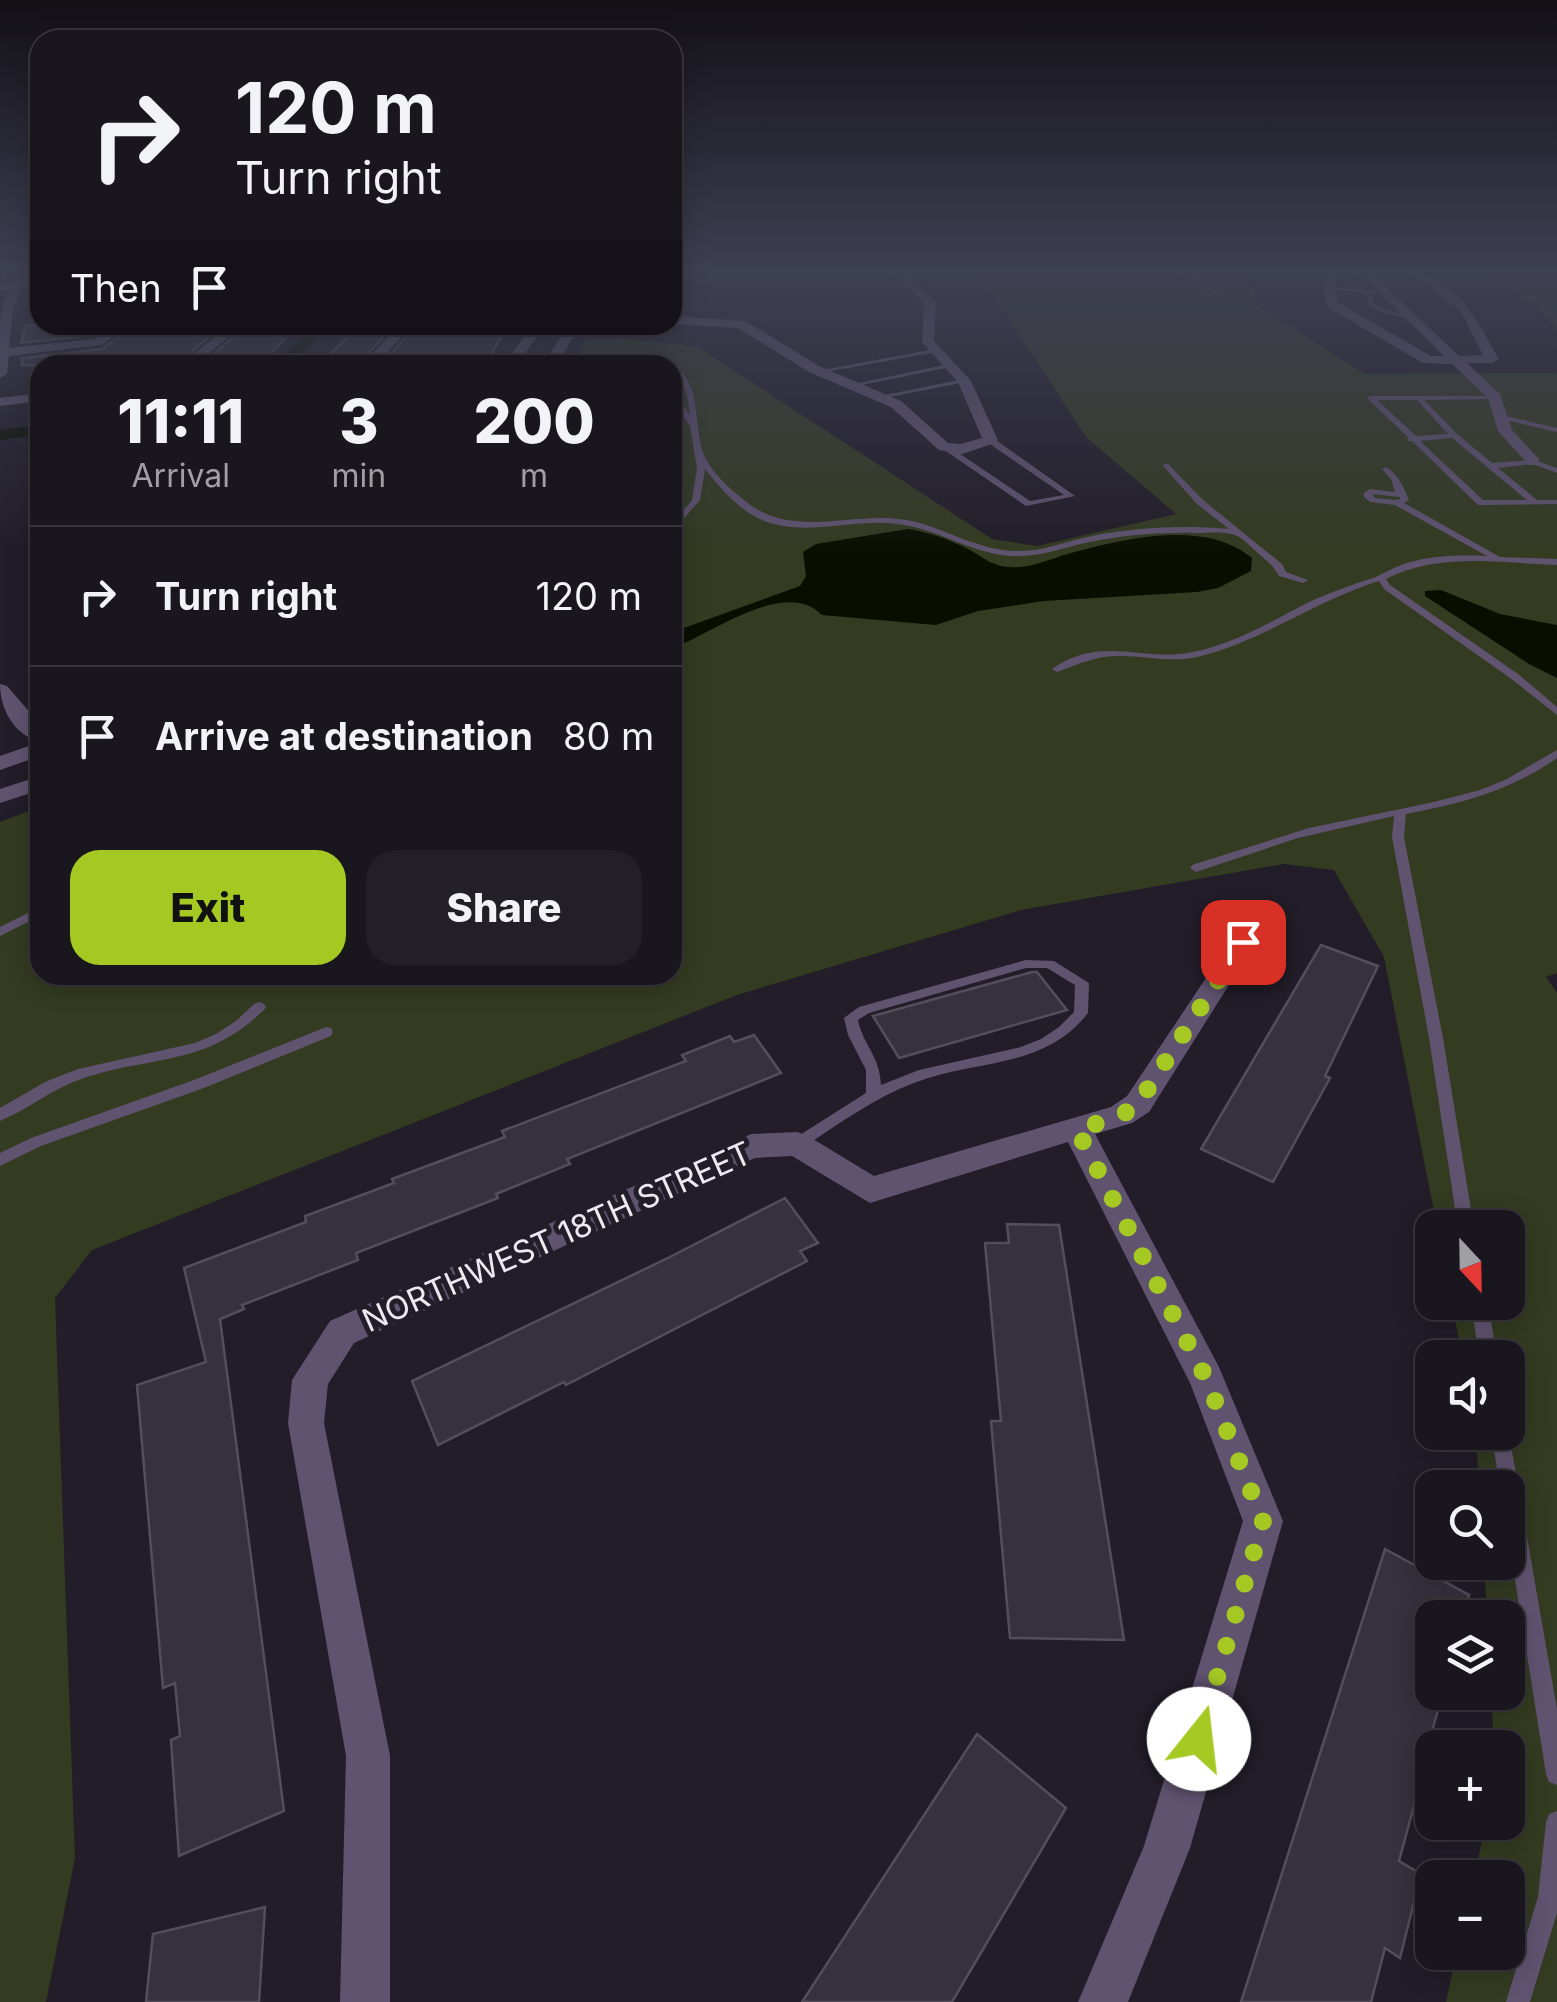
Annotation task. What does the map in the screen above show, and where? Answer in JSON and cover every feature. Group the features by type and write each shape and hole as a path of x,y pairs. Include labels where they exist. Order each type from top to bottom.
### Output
{"street":[{"path":"809,365 896,404 944,447 962,450 990,440 964,382 950,366"},
{"path":"1463,365 1495,397 1511,441 1534,462"},
{"path":"0,402 30,398"},
{"path":"0,690 30,726"},
{"path":"0,763 30,752"},
{"path":"0,796 30,786"},
{"path":"797,1144 870,1190 1122,1115 1138,1104 1243,942"},
{"path":"1077,1130 1206,1378 1263,1521 1167,1848 1103,2002"},
{"name":"NORTHWEST 18TH STREET","path":"365,2002 368,1756 306,1424 310,1380 342,1332 751,1146 797,1144"}],"lane":[{"path":"820,372 855,365"},
{"path":"852,385 950,366"},
{"path":"682,376 695,404 694,419 706,466 753,513 764,518 804,525 863,519 896,521 950,533 989,550 1019,554 1152,531 1210,529 1239,534"},
{"path":"879,397 964,382"},
{"path":"1495,397 1370,398 1481,503 1557,502"},
{"path":"1419,398 1454,436 1535,502"},
{"path":"682,407 694,426 702,468 696,500 682,518"},
{"path":"1500,416 1557,430"},
{"path":"1410,439 1454,436"},
{"path":"944,447 1030,504 1071,496 990,440"},
{"path":"1490,466 1534,462 1557,471"},
{"path":"1167,465 1200,502 1279,566 1316,588"},
{"path":"1386,470 1395,478 1398,498 1497,558"},
{"path":"1057,669 1076,660 1120,652 1192,656 1241,639 1316,588 1379,581 1411,565 1497,558 1557,562"},
{"path":"1379,581 1514,676 1557,712"},
{"path":"1196,868 1352,821 1487,794 1512,784 1557,753"},
{"path":"1400,813 1398,837 1463,1210"},
{"path":"0,932 30,916"},
{"path":"797,1144 918,1076 1051,1043 1081,1013 1082,983 1049,964 1026,964 864,1010 852,1018 851,1027 869,1054 877,1076 873,1098"},
{"path":"0,1114 85,1072 189,1051 219,1039 246,1022 258,1007"},
{"path":"0,1160 36,1142 200,1084 326,1032"},
{"path":"1503,1450 1557,1774"},
{"path":"1518,2002 1550,1897 1557,1822"}],"green space":[{"path":"682,365 726,365 992,539 1037,546 1176,514 1086,437 1039,365 1352,365 1365,374 1557,373 1557,973 1546,977 1557,993 1557,2002 1446,2002 1453,1970 1525,1970 1525,1860 1478,1860 1482,1840 1525,1840 1525,1730 1493,1730 1492,1710 1525,1710 1525,1600 1486,1600 1485,1580 1525,1580 1525,1470 1478,1470 1477,1450 1525,1450 1525,1340 1459,1340 1455,1320 1525,1320 1525,1210 1434,1210 1384,957 1334,870 1284,864 1021,910 737,995 92,1250 55,1298 75,1858 46,2002 0,2002 0,822 30,811 30,985 682,985"}],"shaded area":[{"path":"908,529 952,542 996,565 1015,567 1137,538 1187,535 1211,538 1252,558 1251,571 1218,588 1197,592 1044,601 978,611 936,625 822,615 807,605 789,602 748,612 682,644 682,629 800,586 806,576 803,552 816,544"},
{"path":"1441,590 1500,614 1557,625 1557,678 1425,596 1425,591"}],"building":[{"path":"1321,945 1378,966 1325,1076 1330,1078 1273,1182 1201,1149"},
{"path":"1037,972 1067,1010 899,1058 873,1016"},
{"path":"754,1035 781,1073 567,1159 570,1164 496,1194 498,1198 356,1253 358,1260 242,1305 244,1309 220,1319 284,1811 179,1856 171,1740 180,1736 175,1683 163,1688 137,1385 206,1362 184,1268 306,1222 305,1216 394,1183 392,1179 505,1137 502,1131 686,1061 682,1055 730,1036 734,1042"},
{"path":"785,1198 818,1243 800,1251 807,1261 566,1385 564,1382 438,1445 412,1381"},
{"path":"1007,1224 1059,1225 1124,1640 1010,1638 991,1421 1001,1421 985,1243 1009,1243"},
{"path":"1385,1549 1415,1565 1415,1580 1442,1580 1469,1595 1468,1600 1415,1600 1415,1710 1438,1710 1433,1728 1437,1730 1415,1730 1415,1802 1399,1861 1415,1870 1415,1898 1400,1958 1385,1948 1371,2002 1241,2002"},
{"path":"977,1734 1066,1808 952,2002 802,2002"},
{"path":"265,1907 259,2002 146,2002 153,1934"}],"waterway":[{"path":"0,435 30,431"}],"route":[{"path":"1199,1739 1263,1521 1206,1378 1077,1130 1122,1115 1138,1104 1243,942"}]}
